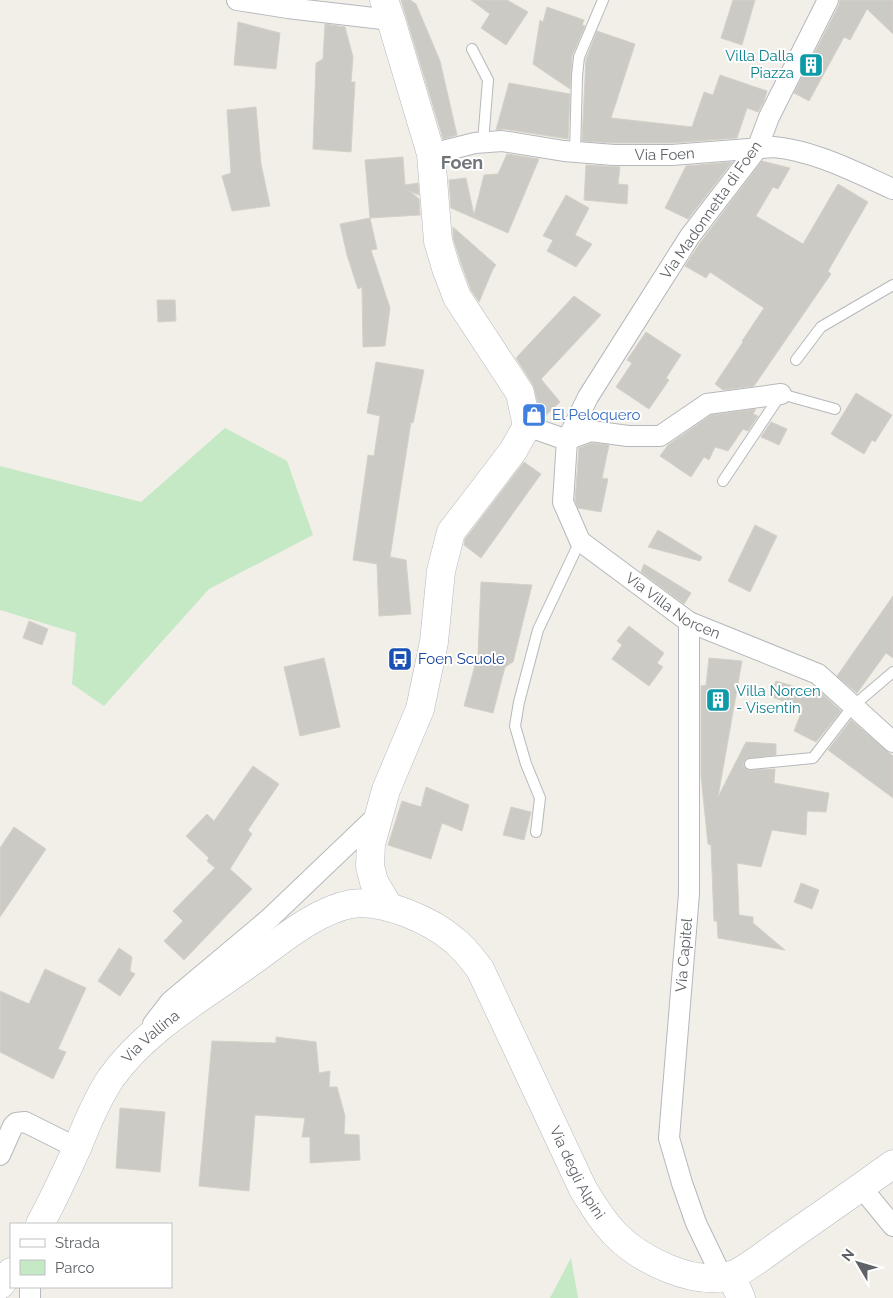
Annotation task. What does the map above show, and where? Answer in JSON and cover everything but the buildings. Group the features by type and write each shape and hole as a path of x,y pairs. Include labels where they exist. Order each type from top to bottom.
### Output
{"main road":[{"path":"329,911 354,880 371,844 386,790 420,709 434,642 441,571 451,532 513,450 527,426 520,393 457,297 446,268 438,241 431,154 388,10"},
{"path":"371,844 370,866 374,882 389,907"},
{"name":"Via degli Alpini","path":"329,911 351,904 370,903 389,907 421,919 455,940 480,969 583,1188 601,1218 632,1249 664,1267 681,1273 731,1283"},
{"name":"Via Vallina","path":"40,1223 101,1094 126,1060 172,1019 294,932 329,911"},
{"path":"731,1283 756,1261 893,1164"},
{"path":"0,1285 10,1273"}],"street":[{"path":"237,0 288,8 388,10"},
{"name":"Via Madonnetta di Foen","path":"567,440 588,397 690,236 757,149 769,117 828,0"},
{"name":"Via Foen","path":"431,154 483,142 502,141 576,152 614,155 672,154 774,147 789,148 836,163 893,188"},
{"path":"527,426 567,440 591,430 628,436 660,436 707,404 781,394"},
{"path":"567,440 563,502 580,542"},
{"name":"Via Villa Norcen","path":"580,542 689,622 818,674 893,742"},
{"name":"Via Capitel","path":"689,622 689,894 669,1138 696,1223 731,1283"},
{"path":"139,1047 156,1018 170,1002 270,918 380,813"},
{"path":"0,1155 16,1122 25,1122 77,1148"},
{"path":"861,1187 893,1226"}],"lane":[{"path":"576,152 579,57 604,0"},
{"path":"472,49 488,80 483,142"},
{"path":"796,360 821,327 893,285"},
{"path":"723,481 781,394 835,409"},
{"path":"536,832 540,798 526,764 515,726 519,702 538,630 580,542"},
{"path":"750,764 813,758 854,706 893,672"}],"green space":[{"path":"225,428 287,461 313,535 209,589 104,706 72,684 76,633 0,610 0,466 141,502"},
{"path":"571,1258 578,1298 550,1298"}],"place":[{"name":"Villa Dalla Piazza","path":"811,65"},
{"name":"El Peloquero","path":"534,415"},
{"name":"Foen Scuole","path":"400,659"},
{"name":"Villa Norcen - Visentin","path":"718,700"}],"district":[{"name":"Foen","path":"462,162"}]}
